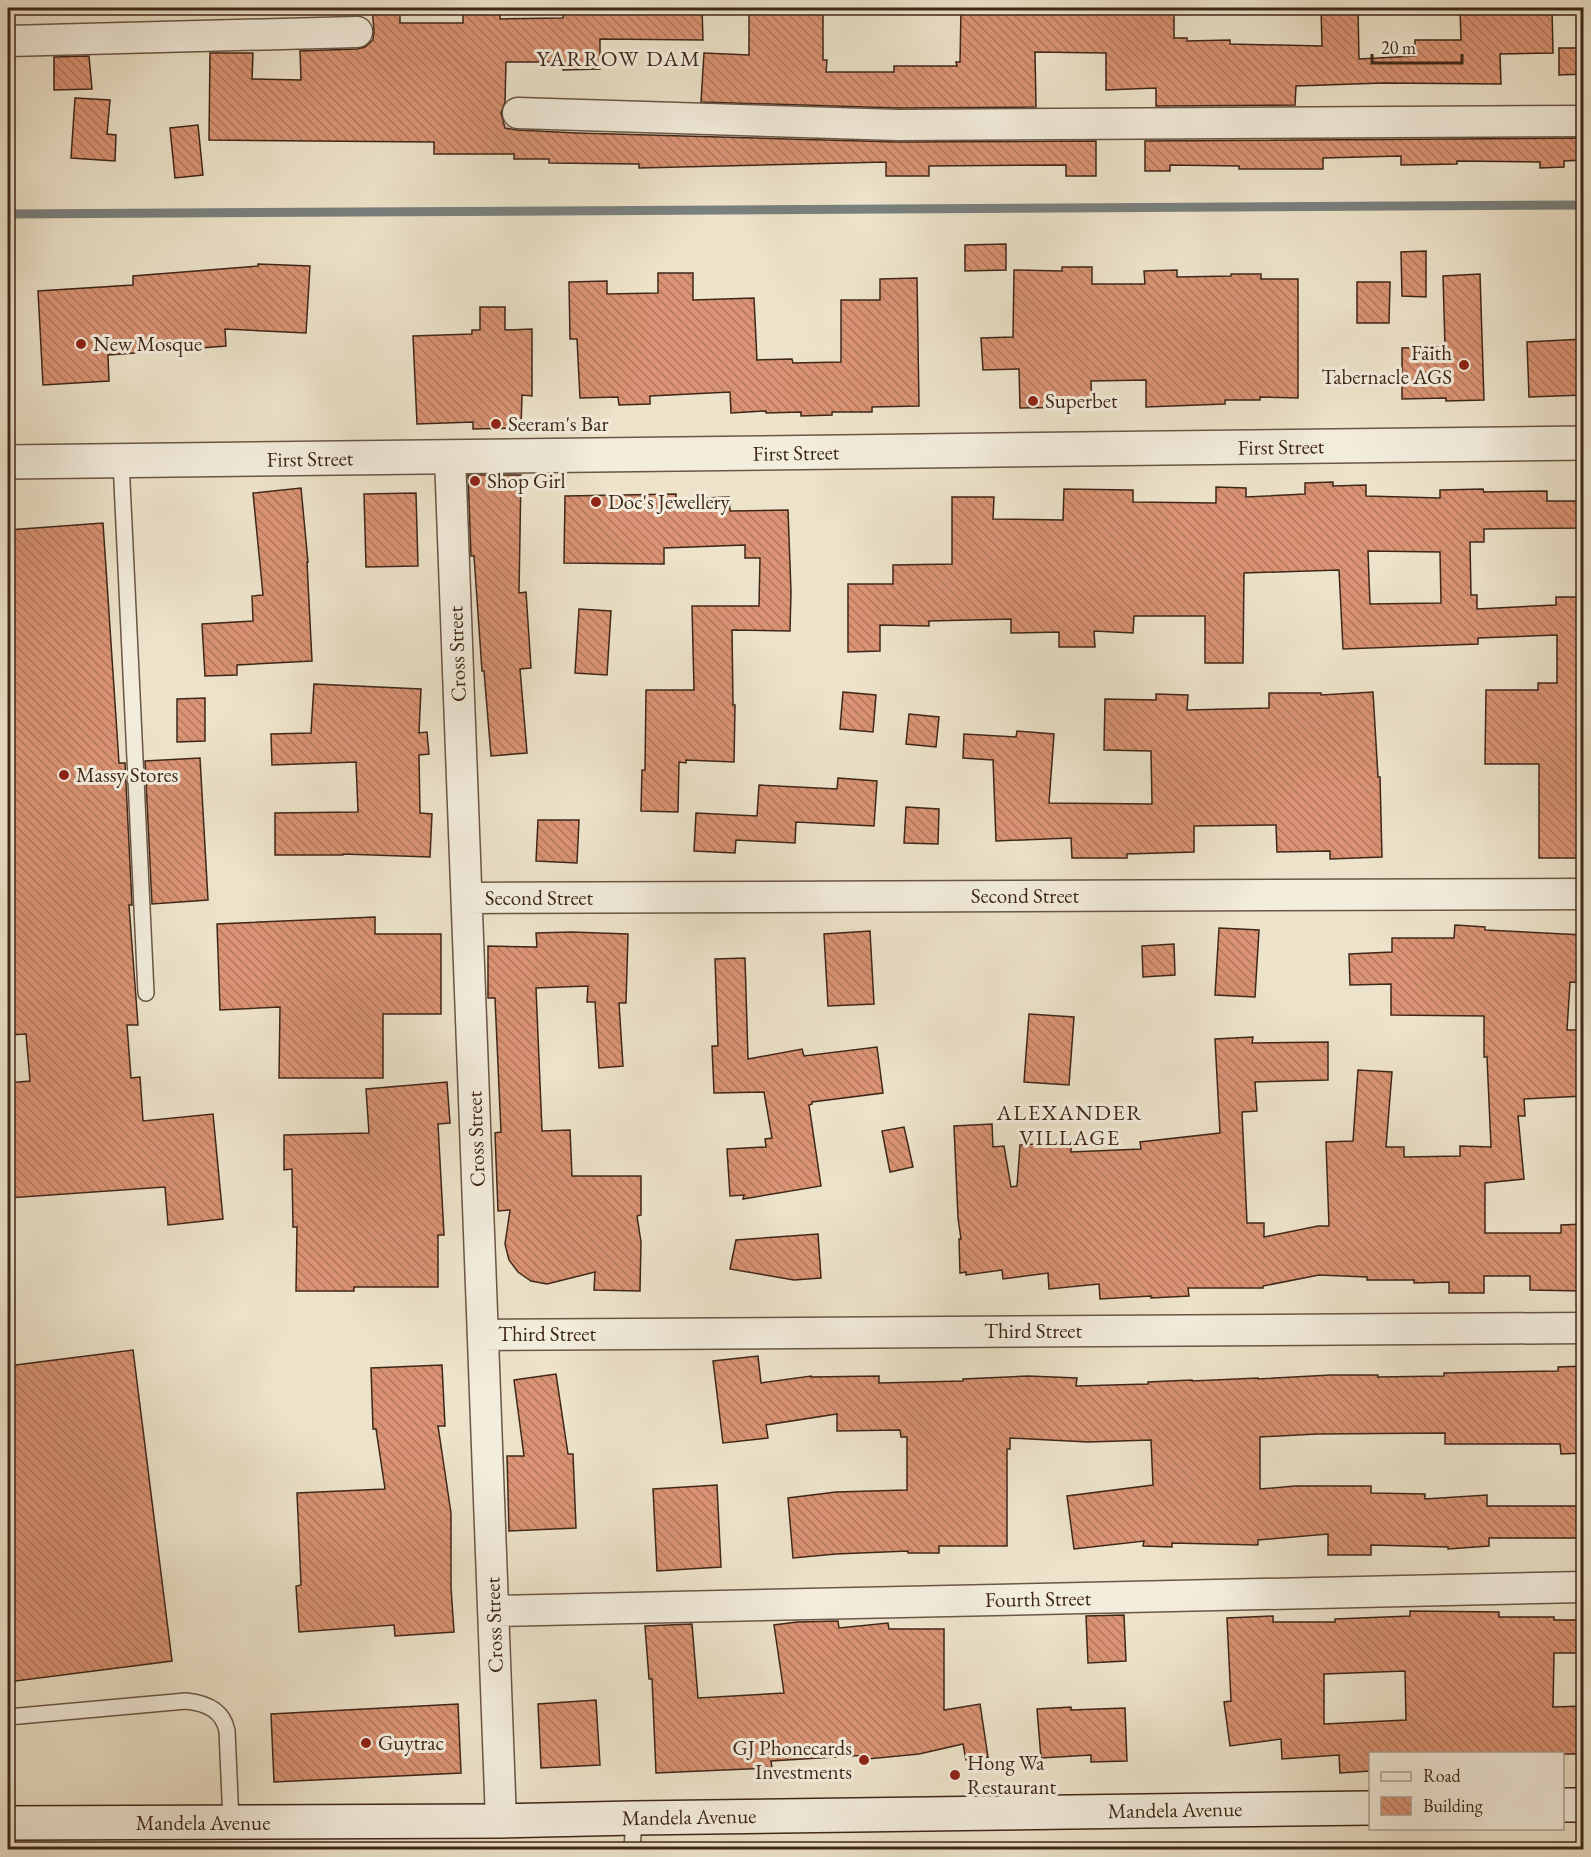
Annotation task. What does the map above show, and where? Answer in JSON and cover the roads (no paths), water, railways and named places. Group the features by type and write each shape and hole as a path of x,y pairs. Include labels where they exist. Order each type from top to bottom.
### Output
{"street":[{"path":"8,41 357,32"},
{"path":"518,113 898,125 1584,121"},
{"name":"First Street","path":"8,462 1584,443"},
{"name":"Cross Street","path":"450,457 501,1821"},
{"name":"Second Street","path":"467,898 1584,894"},
{"name":"Third Street","path":"483,1335 1584,1328"},
{"name":"Fourth Street","path":"494,1611 1584,1587"},
{"path":"1564,1805 1584,1805"},
{"name":"Mandela Avenue","path":"8,1823 501,1821 633,1834 1369,1808"}],"lane":[{"path":"121,461 146,993"},
{"path":"8,1717 186,1701 211,1707 223,1719 227,1731 231,1822"}],"waterway":[{"path":"8,214 1584,205"}],"place":[{"name":"New Mosque","path":"81,344"},
{"name":"Faith Tabernacle AGS","path":"1464,365"},
{"name":"Superbet","path":"1033,401"},
{"name":"Seeram's Bar","path":"496,424"},
{"name":"Shop Girl","path":"475,481"},
{"name":"Doc's Jewellery","path":"596,502"},
{"name":"Massy Stores","path":"64,775"},
{"name":"Guytrac","path":"366,1743"},
{"name":"GJ Phonecards Investments","path":"864,1760"},
{"name":"Hong Wa Restaurant","path":"955,1775"}],"district":[{"name":"YARROW DAM","path":"619,58"},
{"name":"ALEXANDER VILLAGE","path":"1070,1124"}]}
